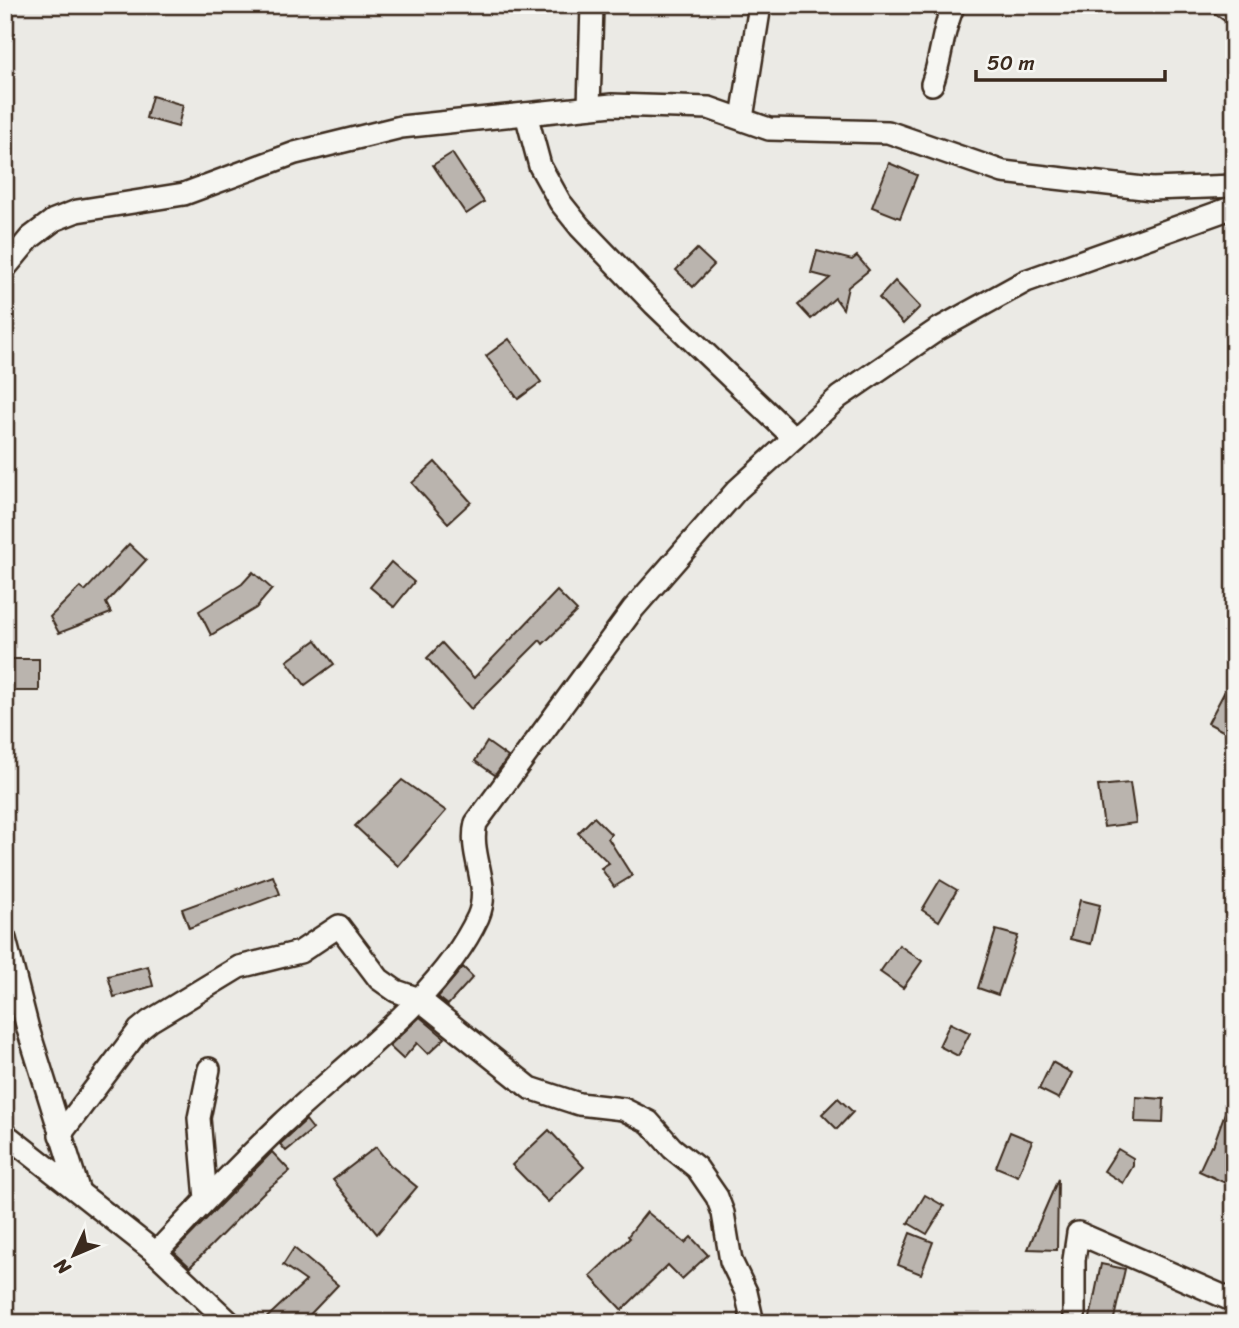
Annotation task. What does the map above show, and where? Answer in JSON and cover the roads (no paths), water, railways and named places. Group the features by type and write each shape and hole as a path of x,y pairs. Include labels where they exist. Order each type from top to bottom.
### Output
{"street":[{"path":"589,107 592,5"},
{"path":"742,118 760,5"},
{"path":"932,83 941,59 947,18 954,5"},
{"path":"1223,5 1234,13"},
{"path":"5,268 30,238 54,220 77,211 184,194 295,153 401,127 612,105 709,108 769,129 888,132 1003,172 1152,189 1234,186"},
{"path":"526,114 540,166 580,227 654,304 794,438"},
{"path":"156,1253 282,1124 419,999 454,954 478,916 484,895 474,836 476,823 633,610 737,490 839,397 926,337 1026,281 1234,207"},
{"path":"60,1135 145,1026 239,967 300,952 316,944 333,928 339,926 362,960 379,979 396,991 419,999 530,1088 579,1104 635,1113 649,1122 672,1148 697,1168 709,1183 723,1213 731,1261 746,1292 753,1323"},
{"path":"5,939 28,1029 78,1189"},
{"path":"206,1199 199,1118 209,1069"},
{"path":"5,1135 78,1189 156,1253 230,1323"},
{"path":"1074,1323 1074,1260 1078,1233 1234,1301"}]}
